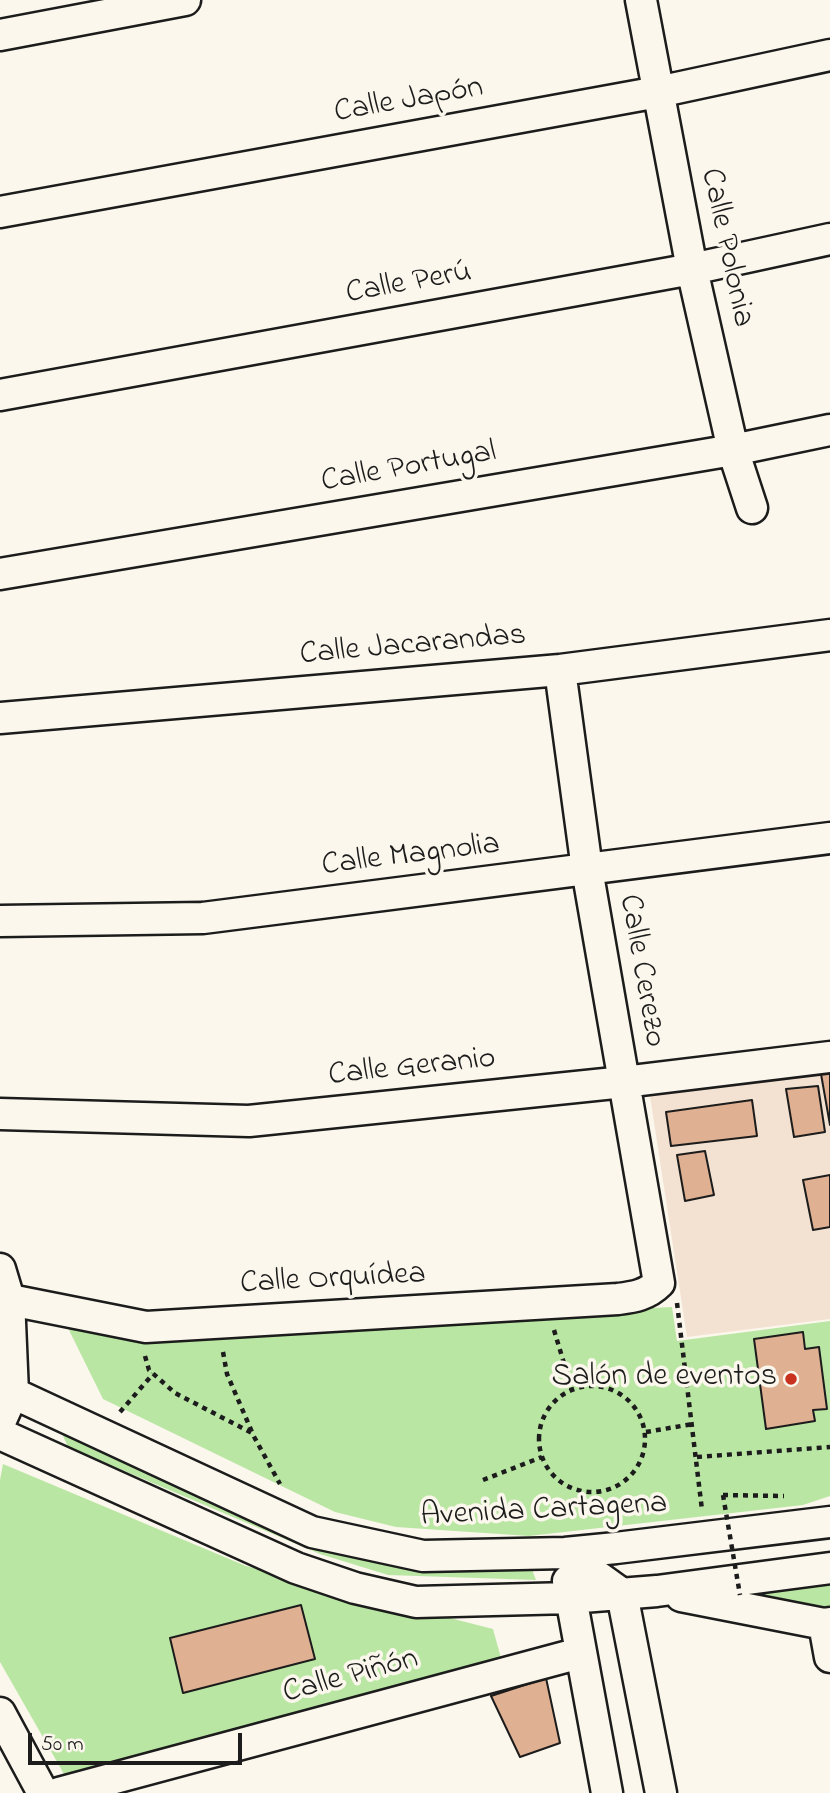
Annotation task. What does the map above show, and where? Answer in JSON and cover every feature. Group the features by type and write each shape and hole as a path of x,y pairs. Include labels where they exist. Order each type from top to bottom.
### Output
{"street":[{"path":"0,35 185,0"},
{"name":"Calle Polonia","path":"641,0 692,269 733,450 752,508"},
{"name":"Calle Japón","path":"0,212 658,92 830,55"},
{"name":"Calle Perú","path":"0,395 692,269 830,239"},
{"name":"Calle Portugal","path":"0,574 733,450 830,430"},
{"name":"Calle Jacarandas","path":"0,718 560,670 830,635"},
{"name":"Calle Cerezo","path":"560,670 587,869 624,1082 668,1293"},
{"name":"Calle Magnolia","path":"0,921 203,919 830,838"},
{"name":"Calle Geranio","path":"0,1114 248,1121 624,1082 830,1057"},
{"path":"0,1269 4,1298 6,1390 0,1422"},
{"name":"Calle Orquídea","path":"4,1298 146,1327 618,1299 639,1296 652,1290 668,1293"},
{"name":"Avenida Cartagena","path":"6,1390 312,1532 422,1556 616,1549 812,1516"},
{"path":"0,1434 296,1568 355,1588 416,1602 622,1594 830,1568"},
{"path":"565,1552 622,1594 661,1793"},
{"path":"565,1552 570,1598 607,1793"},
{"path":"657,1591 827,1624 830,1657"},
{"name":"Calle Piñón","path":"59,1793 580,1653"},
{"path":"0,1713 43,1793"}],"path":[{"path":"668,1293 693,1424 703,1520"},
{"path":"552,1324 572,1390"},
{"path":"221,1341 227,1374 252,1433 284,1491"},
{"path":"143,1350 149,1370 175,1393 252,1433"},
{"path":"119,1413 153,1374"},
{"path":"586,1386 599,1386 619,1393 635,1407 645,1432 643,1455 632,1475 606,1491 592,1493 563,1485 551,1474 539,1447 542,1419 555,1401 572,1390 586,1386"},
{"path":"645,1432 693,1424"},
{"path":"697,1457 830,1447"},
{"path":"483,1480 542,1457"},
{"path":"740,1595 723,1495 784,1496 812,1516"}],"shaded area":[{"path":"830,1070 830,1319 687,1337 650,1096"}],"green space":[{"path":"672,1307 677,1341 830,1321 830,1496 803,1505 529,1536 396,1527 335,1512 103,1399 68,1328 144,1340"},
{"path":"59,1427 313,1536 531,1567 536,1580 388,1575 320,1554 68,1447"},
{"path":"3,1464 246,1566 493,1629 501,1658 64,1774 0,1662 0,1480"},
{"path":"830,1578 830,1611 712,1594"}],"building":[{"path":"830,1073 830,1125 821,1074"},
{"path":"818,1086 825,1132 794,1137 786,1089"},
{"path":"752,1100 757,1136 671,1146 666,1112"},
{"path":"705,1151 714,1195 685,1201 677,1155"},
{"path":"830,1175 830,1227 813,1230 803,1180"},
{"name":"Salón de eventos","path":"803,1332 805,1349 819,1347 827,1409 813,1410 815,1421 766,1429 754,1339"},
{"path":"301,1605 315,1659 183,1693 170,1638"},
{"path":"546,1678 560,1743 520,1757 491,1696"}],"place":[{"name":"Salón de eventos","path":"791,1379"}]}
